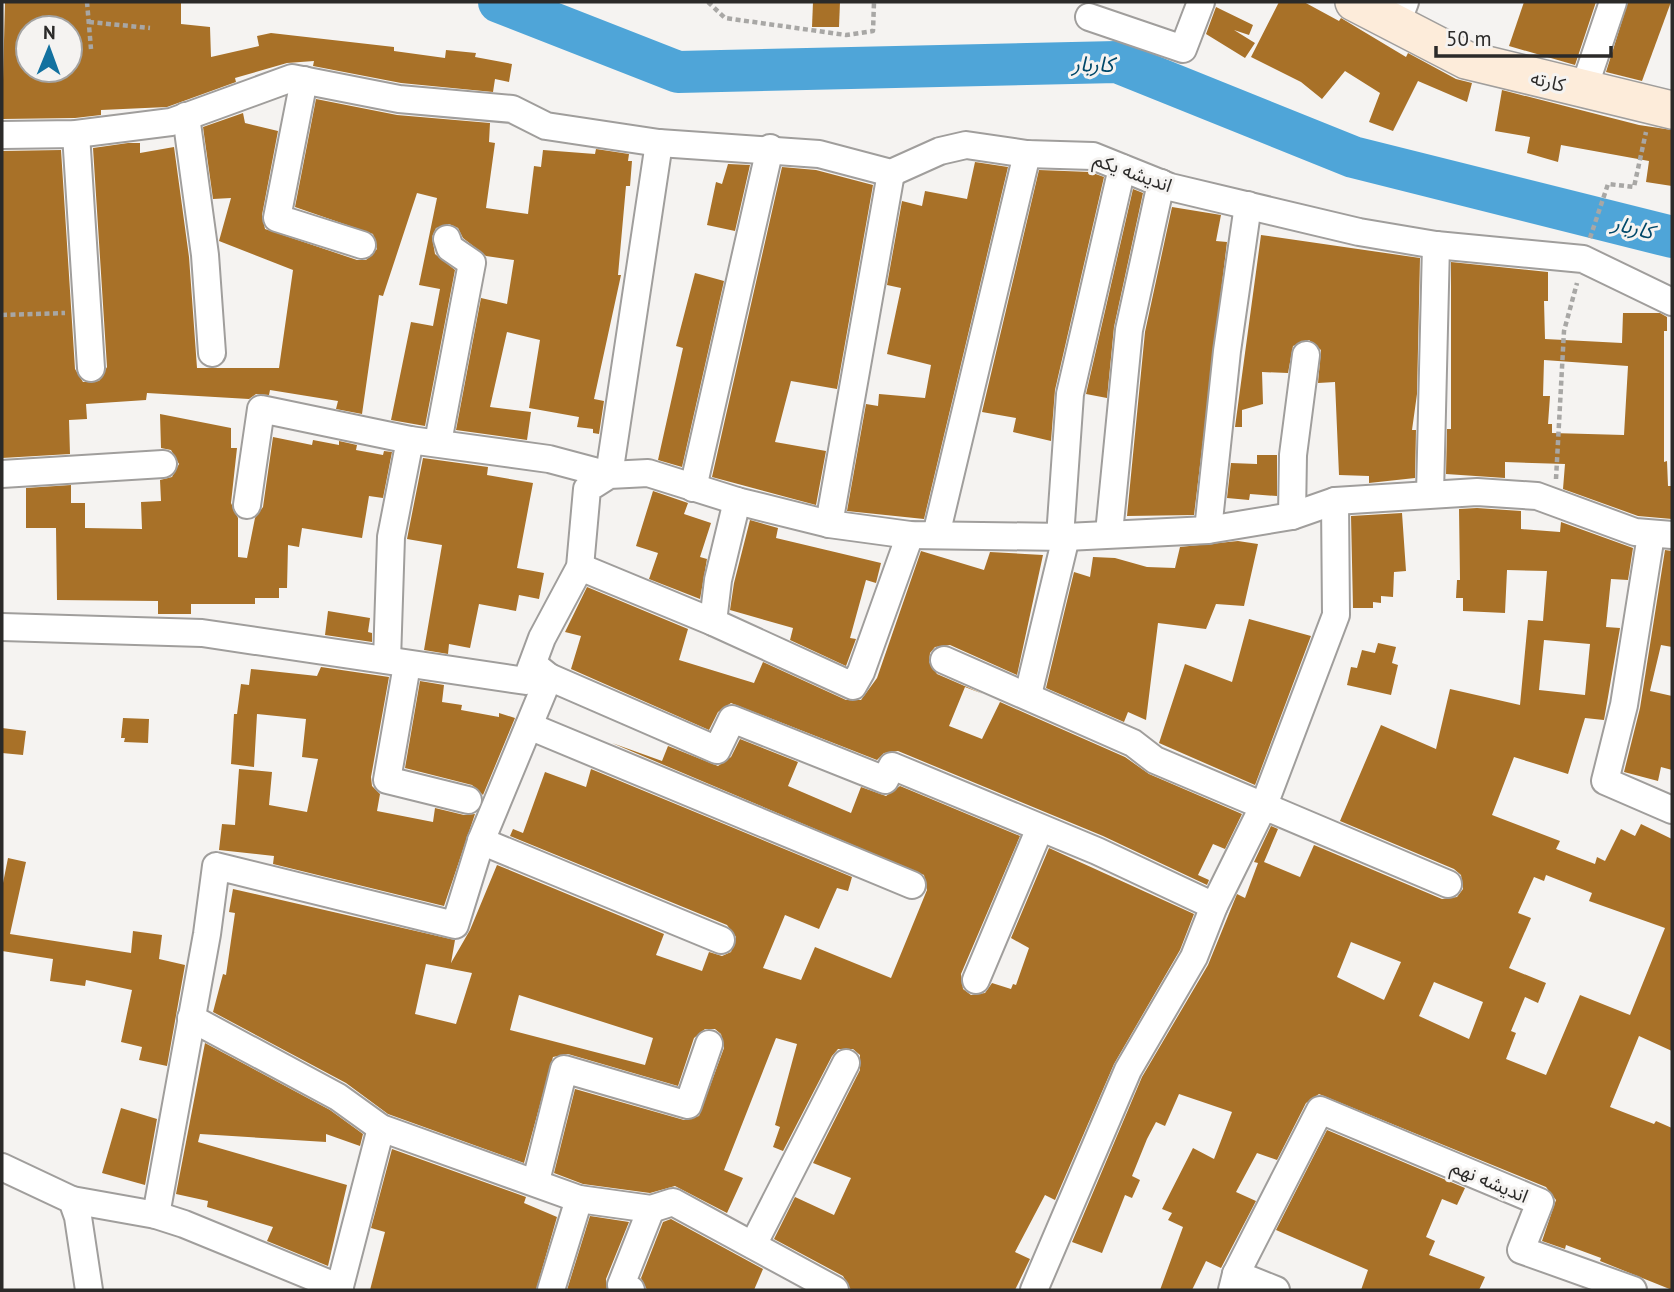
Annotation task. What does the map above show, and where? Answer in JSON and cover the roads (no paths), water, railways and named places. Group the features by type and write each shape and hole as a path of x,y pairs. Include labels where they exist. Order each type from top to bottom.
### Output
{"street":[{"path":"1089,17 1183,48 1201,2"},
{"name":"کارته","path":"1353,2 1401,13 1465,60 1662,107"},
{"path":"1583,90 1613,2"},
{"path":"2,135 76,134 171,122 292,78 398,99 512,109 546,126 659,143 770,148 819,154 891,173 829,524"},
{"path":"304,80 277,218 362,244"},
{"path":"186,116 205,255 212,353"},
{"path":"76,134 91,369"},
{"path":"156,1215 216,866 455,925 481,841 529,726 541,671 542,638 580,567 587,489 609,475 659,143"},
{"name":"اندیشه یکم","path":"891,173 940,151 966,145 1027,154 1093,156 1161,183 1359,232 1437,245 1583,259 1672,302"},
{"path":"693,488 770,148"},
{"path":"580,567 713,622 853,686 923,535 1027,154"},
{"path":"1028,695 1063,537 1070,394 1122,168"},
{"path":"1109,533 1129,330 1161,183"},
{"path":"1208,530 1227,351 1248,205"},
{"path":"438,442 472,263 450,248 447,239"},
{"path":"1430,494 1437,245"},
{"path":"1292,516 1293,455 1306,355"},
{"path":"247,505 261,409 410,440 549,459 609,475 648,473 737,501 829,524 923,535 1063,537 1208,530 1292,516 1335,501 1477,492 1537,496 1662,535 1605,781 1672,810"},
{"path":"410,440 391,537 397,662 387,780 468,800"},
{"path":"2,474 163,464"},
{"path":"713,622 718,580 737,501"},
{"path":"1034,1290 1128,1070 1194,957 1214,906 1264,805 1336,615 1335,501"},
{"path":"2,627 202,633 526,681 541,671"},
{"path":"944,660 1133,743 1155,760 1448,884"},
{"path":"541,671 718,750 732,719 885,780 892,766 1040,828 1214,906"},
{"path":"529,726 912,885"},
{"path":"976,980 1040,828"},
{"path":"481,841 721,940"},
{"path":"191,1018 338,1097 381,1128 536,1181 579,1199 651,1209 673,1202 835,1290"},
{"path":"536,1181 564,1069 688,1105 709,1044"},
{"path":"753,1245 846,1063"},
{"name":"اندیشه نهم","path":"1234,1282 1320,1110 1540,1202 1521,1250 1633,1290"},
{"path":"2,1167 72,1200 156,1215 339,1289 381,1128"},
{"path":"551,1290 579,1199"},
{"path":"72,1200 78,1217 89,1290"},
{"path":"631,1290 621,1285 651,1209"},
{"path":"1234,1282 1276,1290"}],"waterway":[{"name":"کاربار","path":"499,2 678,72 1117,62 1353,157 1672,237"}]}
